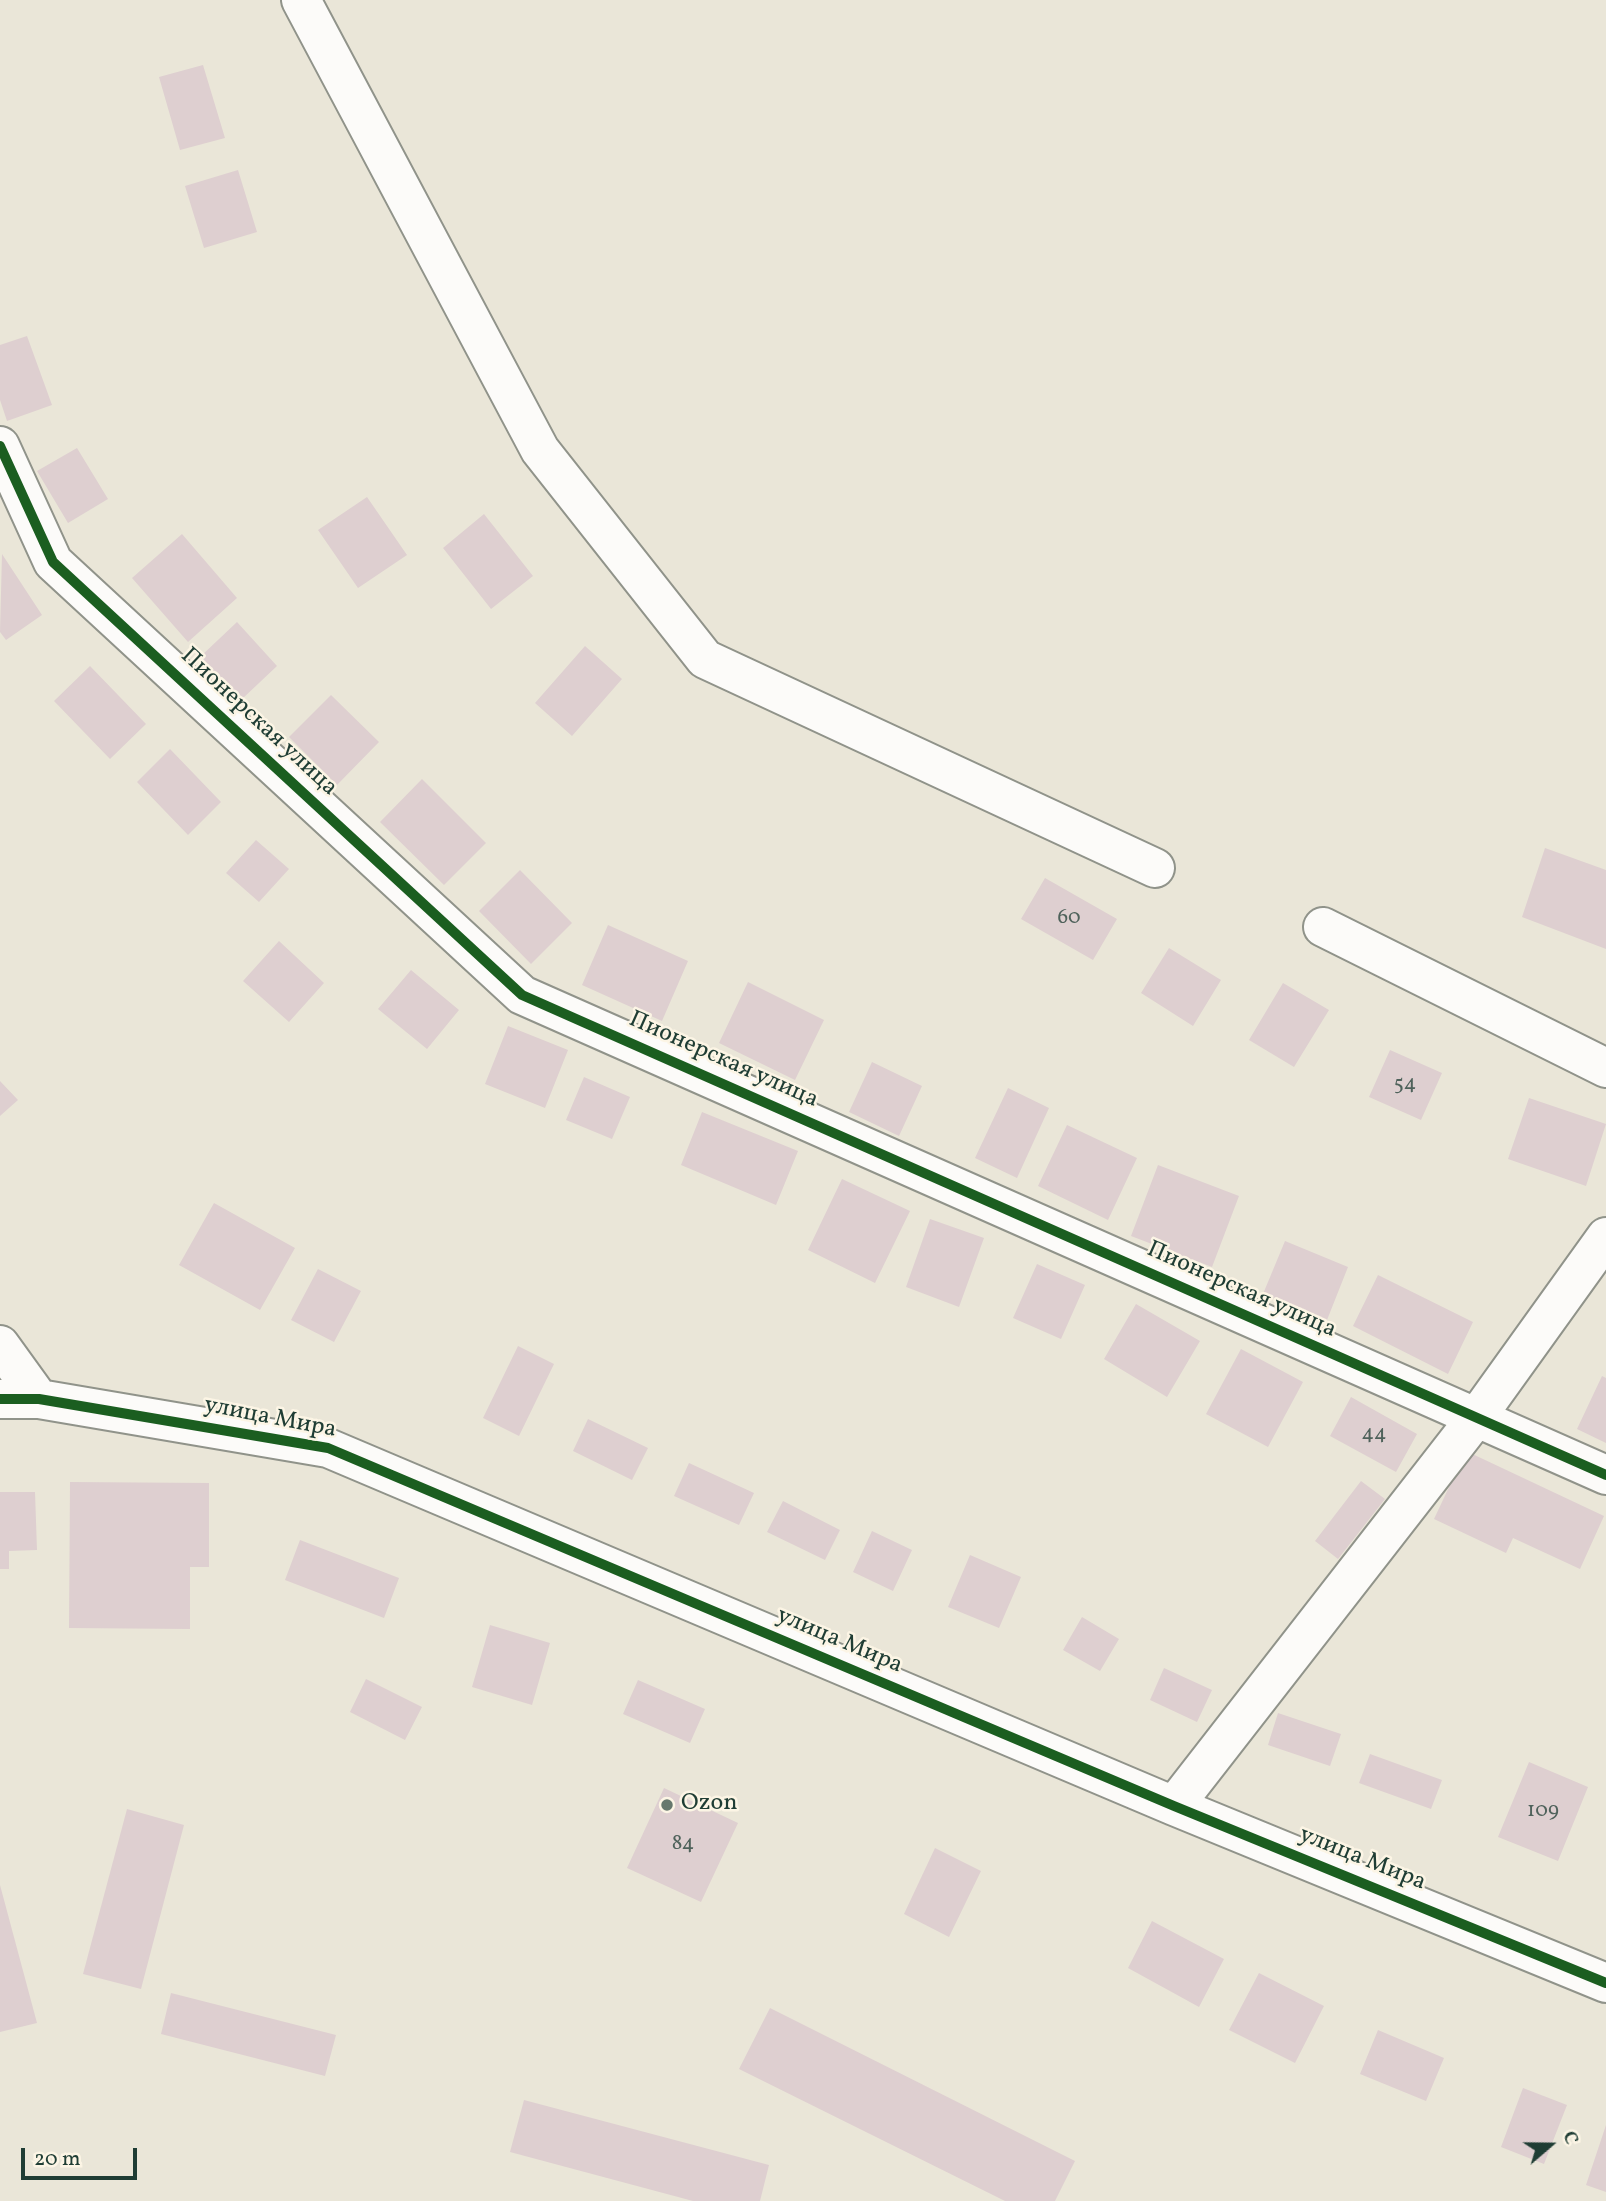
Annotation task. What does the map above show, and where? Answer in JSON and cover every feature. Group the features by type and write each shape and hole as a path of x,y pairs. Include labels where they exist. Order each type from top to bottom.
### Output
{"street":[{"path":"301,0 540,450 705,659 1154,868"},
{"name":"Пионерская улица","path":"0,446 53,562 522,995 1606,1475"},
{"path":"1323,927 1606,1069"},
{"path":"1174,1806 1476,1418 1606,1237"},
{"path":"0,1345 39,1399"},
{"name":"улица Мира","path":"0,1399 39,1399 328,1448 1174,1806 1606,1983"}],"building":[{"path":"203,65 225,138 180,150 159,77"},
{"path":"238,170 257,232 204,248 185,186"},
{"path":"27,336 52,405 7,421 0,400 0,345"},
{"path":"77,448 108,499 68,523 37,471"},
{"path":"367,497 407,555 358,588 318,530"},
{"path":"484,514 533,576 491,609 443,548"},
{"path":"182,534 237,598 188,642 132,578"},
{"path":"2,554 42,615 6,640 0,632"},
{"path":"237,622 277,666 241,700 200,657"},
{"path":"585,646 622,679 572,736 535,703"},
{"path":"90,666 146,724 110,759 54,701"},
{"path":"331,695 379,742 337,785 289,737"},
{"path":"170,749 221,802 188,835 137,782"},
{"path":"422,779 486,843 444,885 380,822"},
{"path":"256,840 289,869 259,902 226,873"},
{"path":"1545,848 1606,870 1606,949 1522,917"},
{"path":"520,870 572,923 531,964 479,911"},
{"path":"1045,878 1117,919 1093,960 1021,919"},
{"path":"608,925 688,961 662,1021 582,985"},
{"path":"279,941 324,983 289,1022 243,981"},
{"path":"1169,948 1221,980 1193,1026 1141,993"},
{"path":"411,970 459,1010 427,1049 378,1009"},
{"path":"748,982 824,1020 795,1080 719,1043"},
{"path":"1283,983 1329,1010 1294,1067 1249,1040"},
{"path":"508,1026 568,1050 545,1108 485,1084"},
{"path":"1390,1050 1442,1073 1421,1120 1369,1097"},
{"path":"872,1062 922,1086 899,1136 849,1112"},
{"path":"584,1077 630,1097 612,1139 566,1120"},
{"path":"0,1081 18,1100 0,1116"},
{"path":"1008,1088 1049,1108 1017,1178 975,1158"},
{"path":"1529,1098 1606,1124 1586,1186 1508,1159"},
{"path":"702,1112 798,1151 776,1205 681,1165"},
{"path":"1067,1125 1137,1158 1108,1220 1038,1186"},
{"path":"1158,1165 1239,1196 1212,1267 1131,1236"},
{"path":"842,1179 910,1211 875,1283 808,1250"},
{"path":"214,1203 295,1248 260,1310 179,1265"},
{"path":"930,1219 984,1238 959,1307 906,1287"},
{"path":"1285,1241 1348,1267 1327,1320 1263,1294"},
{"path":"1037,1264 1085,1285 1061,1339 1013,1318"},
{"path":"318,1269 361,1291 334,1342 291,1320"},
{"path":"1378,1275 1473,1322 1448,1374 1353,1326"},
{"path":"1136,1304 1200,1341 1167,1397 1104,1359"},
{"path":"518,1346 554,1364 519,1436 483,1418"},
{"path":"1241,1349 1303,1382 1268,1447 1206,1414"},
{"path":"1602,1376 1606,1378 1606,1443 1577,1429"},
{"path":"1351,1397 1417,1434 1396,1472 1330,1436"},
{"path":"588,1419 648,1448 632,1480 573,1451"},
{"path":"1466,1451 1604,1516 1580,1569 1513,1538 1506,1553 1434,1519"},
{"path":"689,1463 754,1493 739,1525 674,1496"},
{"path":"1361,1481 1385,1499 1338,1559 1315,1541"},
{"path":"70,1482 209,1483 209,1567 190,1567 190,1629 69,1628"},
{"path":"0,1492 35,1492 37,1550 9,1551 9,1569 0,1569"},
{"path":"783,1501 840,1530 825,1560 767,1532"},
{"path":"872,1531 912,1550 893,1591 853,1572"},
{"path":"300,1540 399,1578 384,1618 285,1580"},
{"path":"970,1555 1021,1577 999,1628 948,1607"},
{"path":"1082,1617 1119,1639 1100,1671 1063,1650"},
{"path":"490,1625 550,1643 532,1705 472,1687"},
{"path":"1164,1668 1212,1690 1197,1722 1150,1700"},
{"path":"366,1679 422,1707 405,1740 350,1712"},
{"path":"638,1680 705,1709 690,1743 623,1714"},
{"path":"1278,1713 1341,1734 1330,1766 1268,1745"},
{"path":"1370,1754 1442,1780 1431,1809 1359,1783"},
{"path":"1529,1762 1588,1787 1558,1861 1498,1837"},
{"path":"664,1788 738,1823 701,1902 627,1868"},
{"path":"127,1809 184,1825 141,1989 83,1974"},
{"path":"935,1848 981,1871 949,1937 904,1914"},
{"path":"0,1885 37,2023 0,2032"},
{"path":"1152,1921 1224,1959 1199,2007 1128,1968"},
{"path":"1259,1973 1324,2006 1295,2063 1229,2030"},
{"path":"171,1993 336,2035 325,2076 161,2034"},
{"path":"770,2008 1075,2161 1055,2201 1005,2201 739,2069"},
{"path":"1378,2030 1444,2058 1426,2101 1360,2074"},
{"path":"1523,2088 1567,2105 1544,2164 1501,2147"},
{"path":"524,2100 769,2165 760,2201 693,2201 510,2152"},
{"path":"1606,2125 1606,2192 1586,2185"}],"cycle path":[{"path":"0,446 53,562 522,995 1606,1475"},
{"path":"0,1399 39,1399 328,1448 1174,1806 1606,1983"}],"place":[{"name":"Ozon","path":"667,1805"}]}
